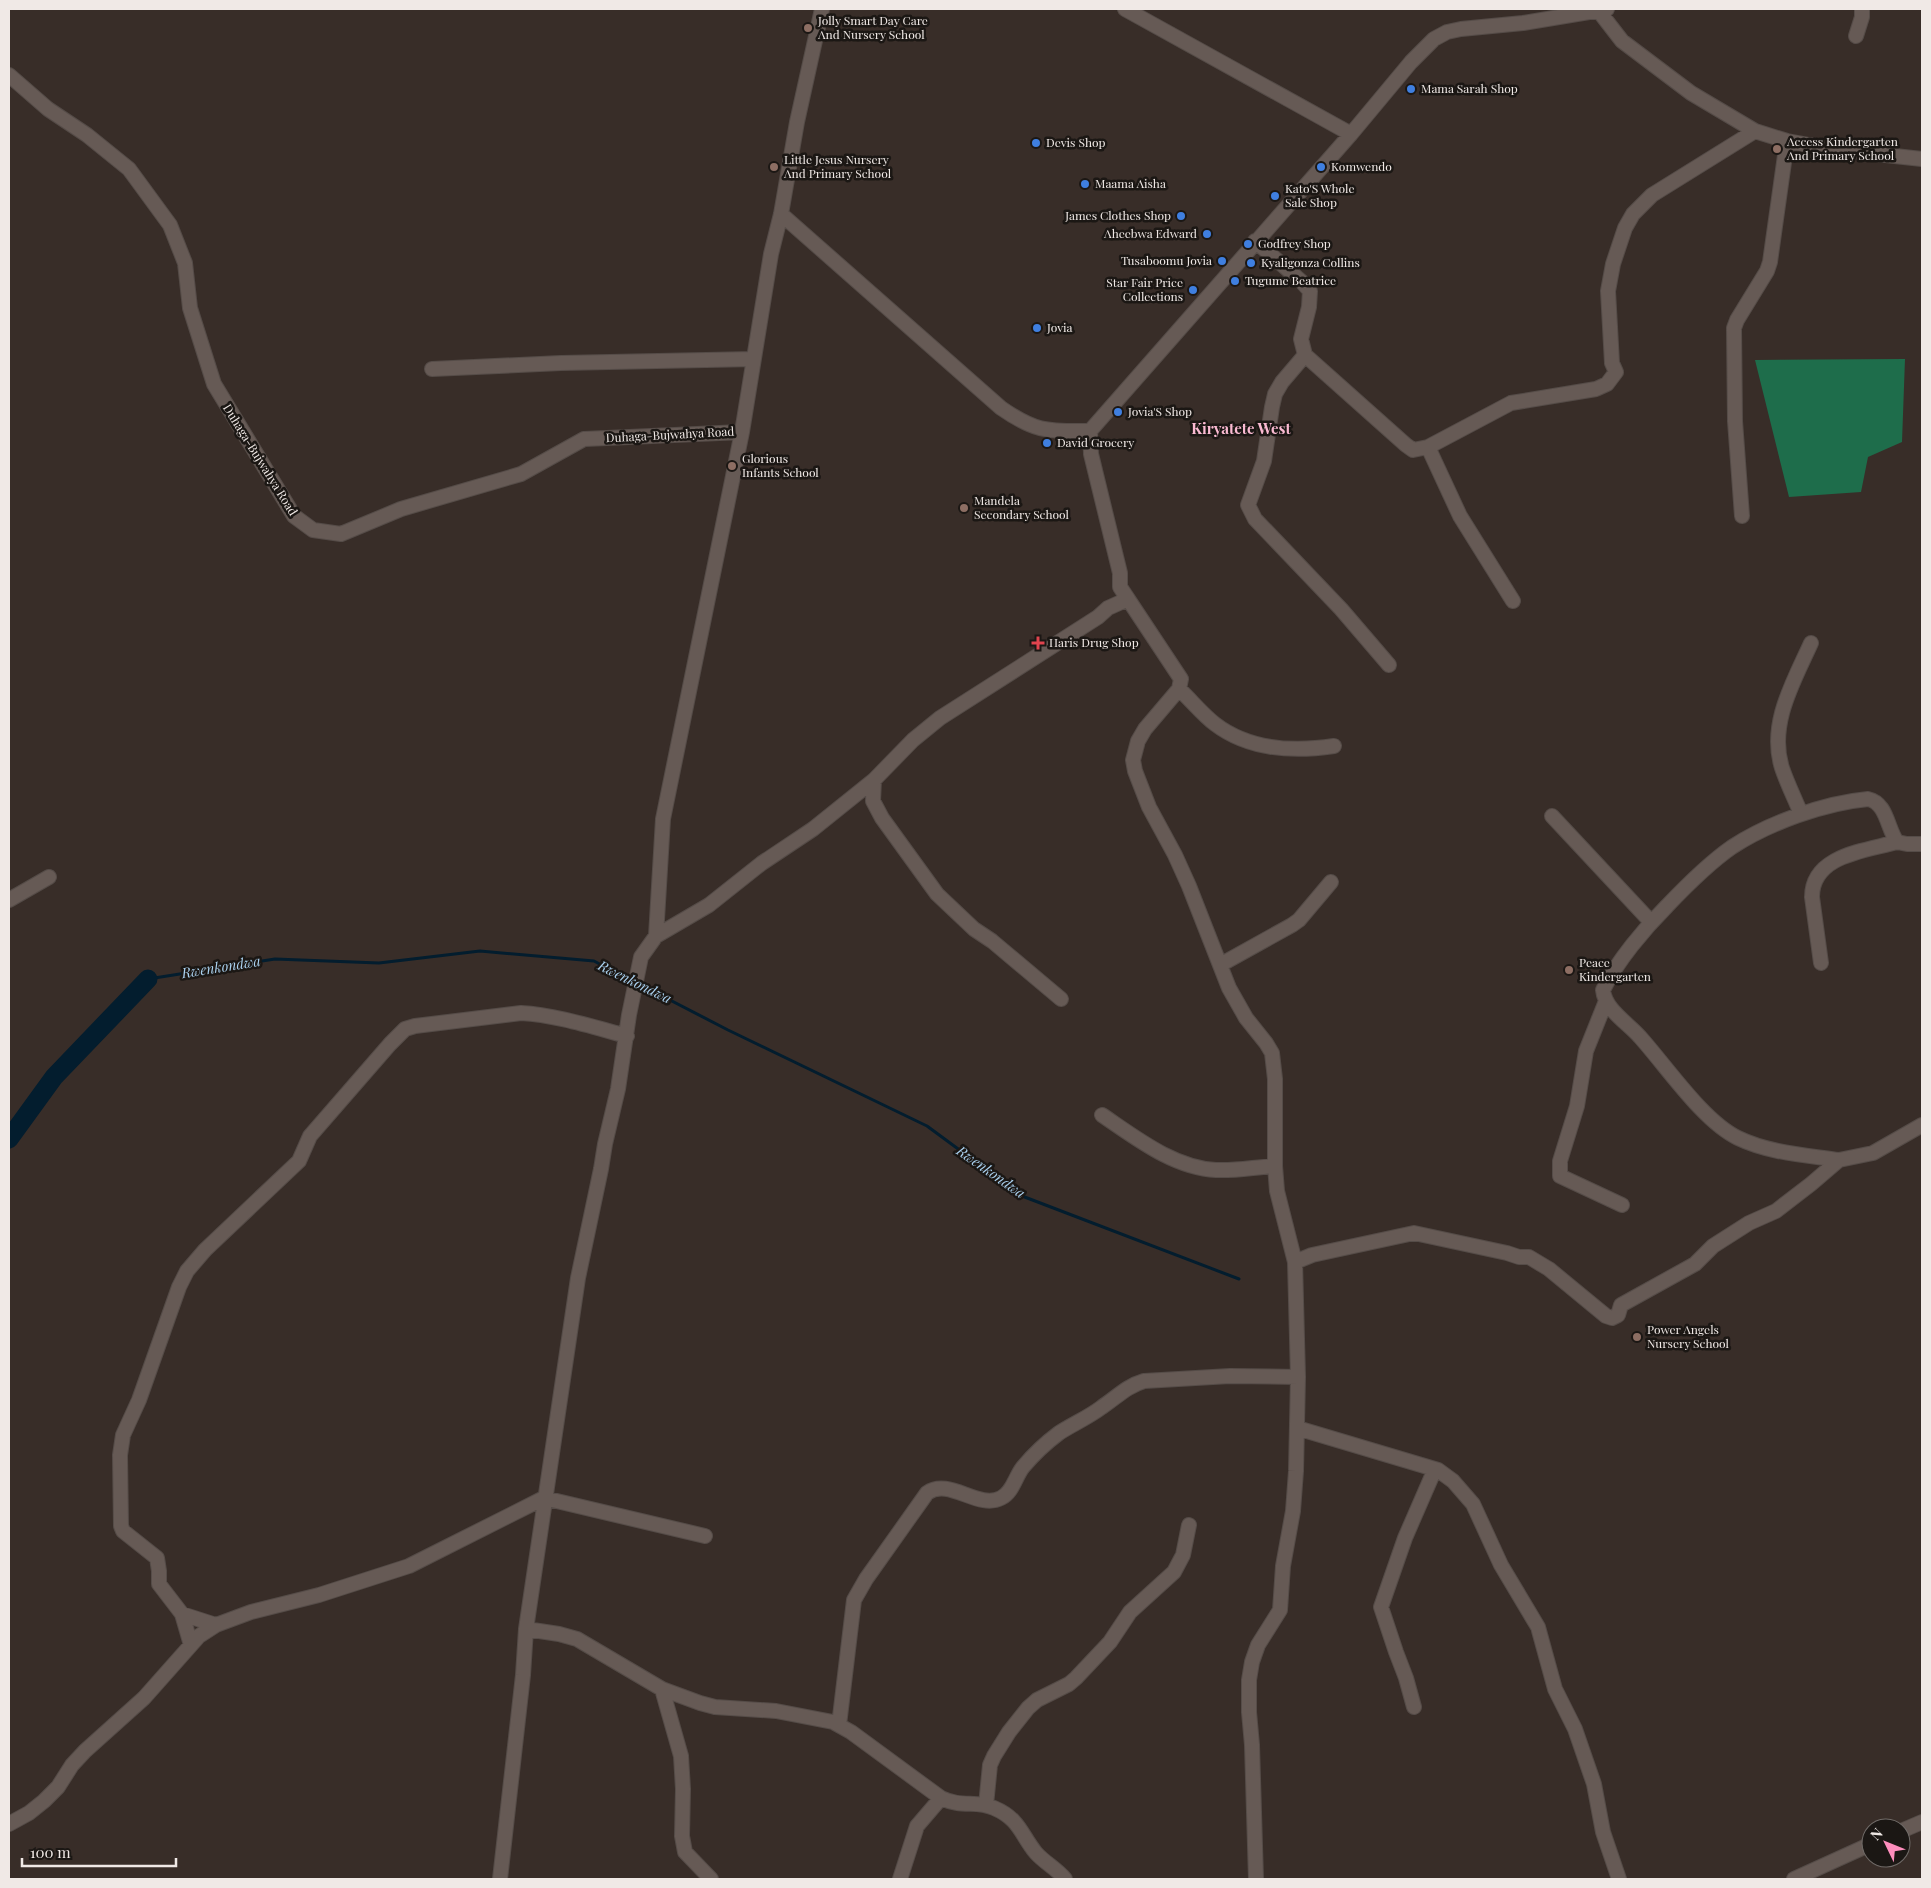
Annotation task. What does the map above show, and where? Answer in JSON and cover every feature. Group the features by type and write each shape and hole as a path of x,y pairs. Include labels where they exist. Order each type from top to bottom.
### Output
{"street":[{"path":"1125,9 1351,134"},
{"path":"1256,1879 1249,1680 1252,1662 1258,1645 1280,1610 1283,1566 1294,1511 1297,1428 1298,1377 1295,1262 1277,1191 1274,1166 1275,1064 1272,1053 1237,1004 1222,973 1189,886 1175,855 1149,807 1135,771 1134,760 1138,741 1145,729 1179,689 1181,679 1120,587 1120,573 1091,454 1090,430 1351,134 1424,48 1447,32 1523,23 1603,9 1622,41 1691,93 1755,132 1787,141 1831,149 1922,159"},
{"path":"1856,36 1862,17 1862,9"},
{"path":"656,936 663,819 742,432 771,254 781,214 797,122 821,10"},
{"name":"Duhaga-Bujwahya Road","path":"9,75 48,109 87,134 129,169 170,225 185,263 190,308 214,384 294,516 313,530 341,534 401,509 520,474 584,439 742,432"},
{"path":"1256,241 1310,291 1309,307 1301,339 1304,355 1406,445 1413,450 1428,447 1511,403 1596,389 1603,387 1612,379 1616,372 1612,363 1608,291 1616,251 1624,228 1633,214 1652,195 1755,132"},
{"path":"1742,516 1735,421 1734,328 1767,271 1770,262 1787,141"},
{"path":"781,214 1001,408 1021,422 1037,428 1090,430"},
{"path":"1304,355 1282,382 1275,394 1264,461 1248,506 1255,519 1341,609 1389,665"},
{"path":"432,370 561,363 754,359"},
{"path":"1428,447 1460,516 1513,602"},
{"path":"500,1879 523,1675 526,1629 544,1498 578,1278 618,1089 641,957 656,936 709,904 762,863 813,828 874,780 913,740 940,718 1098,617 1108,608 1128,599"},
{"path":"1801,814 1781,766 1779,730 1780,717 1788,694 1811,643"},
{"path":"1179,689 1215,724 1243,738 1266,746 1283,749 1311,750 1334,746"},
{"path":"874,780 872,801 882,818 937,894 974,929 992,941 1062,999"},
{"path":"1897,842 1891,834 1882,807 1873,800 1860,800 1801,814 1766,828 1732,848 1677,896 1651,922 1603,990 1606,1001 1638,1034 1705,1113 1729,1133 1762,1146 1793,1154 1839,1160 1872,1153 1922,1125"},
{"path":"1552,816 1651,922"},
{"path":"1821,963 1812,888 1822,870 1839,858 1897,842 1922,844"},
{"path":"9,900 49,877"},
{"path":"1220,965 1299,920 1331,882"},
{"path":"1606,1001 1586,1051 1577,1106 1560,1161 1560,1176 1622,1205"},
{"path":"191,1645 182,1614 159,1584 156,1558 123,1531 121,1526 120,1456 126,1426 139,1400 179,1287 187,1271 205,1250 299,1161 310,1136 405,1029 415,1026 520,1013 580,1024 627,1036"},
{"path":"1102,1115 1149,1147 1199,1168 1231,1170 1274,1166"},
{"path":"1295,1262 1312,1255 1414,1233 1432,1236 1519,1257 1529,1257 1549,1269 1606,1316 1612,1318 1618,1315 1621,1305 1695,1264 1713,1246 1750,1223 1776,1211 1812,1184 1839,1160"},
{"path":"839,1725 854,1600 866,1579 927,1493 931,1490 942,1489 984,1500 1000,1499 1006,1495 1023,1468 1056,1436 1092,1415 1134,1384 1144,1381 1230,1376 1298,1377"},
{"path":"1297,1428 1436,1469 1453,1481 1473,1504 1501,1565 1538,1627 1555,1689 1575,1729 1597,1794 1603,1832 1619,1879"},
{"path":"1414,1707 1381,1607 1406,1538 1436,1469"},
{"path":"9,1824 29,1813 44,1801 58,1787 72,1765 144,1698 198,1636 216,1626 251,1612 318,1595 409,1566 544,1498 705,1536"},
{"path":"986,1805 990,1765 1009,1732 1028,1708 1037,1700 1069,1684 1076,1678 1110,1642 1130,1612 1174,1572 1183,1555 1189,1525"},
{"path":"182,1614 216,1626"},
{"path":"526,1629 577,1639 662,1689 715,1707 776,1712 824,1719 839,1725 941,1798 957,1804 986,1805 1002,1812 1020,1828 1035,1851 1065,1879"},
{"path":"662,1689 681,1756 683,1789 682,1836 685,1852 711,1879"},
{"path":"900,1879 917,1826 941,1798"},
{"path":"1794,1879 1861,1849"}],"green space":[{"path":"1905,359 1902,442 1868,457 1861,492 1789,497 1755,360"}],"waterway":[{"name":"Rwenkondwa","path":"148,979 275,959 379,963 480,951 594,961 633,982"},
{"name":"Rwenkondwa","path":"9,1139 54,1077 148,979"},
{"name":"Rwenkondwa","path":"639,984 728,1030 927,1126 1022,1196 1239,1279"}],"place":[{"name":"Jolly Smart Day Care And Nursery School","path":"808,28"},
{"name":"Mama Sarah Shop","path":"1411,89"},
{"name":"Devis Shop","path":"1036,143"},
{"name":"Access Kindergarten And Primary School","path":"1777,149"},
{"name":"Little Jesus Nursery And Primary School","path":"774,167"},
{"name":"Komwendo","path":"1321,167"},
{"name":"Maama Aisha","path":"1085,184"},
{"name":"Kato'S Whole Sale Shop","path":"1275,196"},
{"name":"James Clothes Shop","path":"1181,216"},
{"name":"Aheebwa Edward","path":"1207,234"},
{"name":"Godfrey Shop","path":"1248,244"},
{"name":"Tusaboomu Jovia","path":"1222,261"},
{"name":"Kyaligonza Collins","path":"1251,263"},
{"name":"Tugume Beatrice","path":"1235,281"},
{"name":"Star Fair Price Collections","path":"1193,290"},
{"name":"Jovia","path":"1037,328"},
{"name":"Jovia'S Shop","path":"1118,412"},
{"name":"David Grocery","path":"1047,443"},
{"name":"Glorious Infants School","path":"732,466"},
{"name":"Mandela Secondary School","path":"964,508"},
{"name":"Haris Drug Shop","path":"1038,643"},
{"name":"Peace Kindergarten","path":"1569,970"},
{"name":"Power Angels Nursery School","path":"1637,1337"}],"district":[{"name":"Kiryatete West","path":"1241,429"}]}
